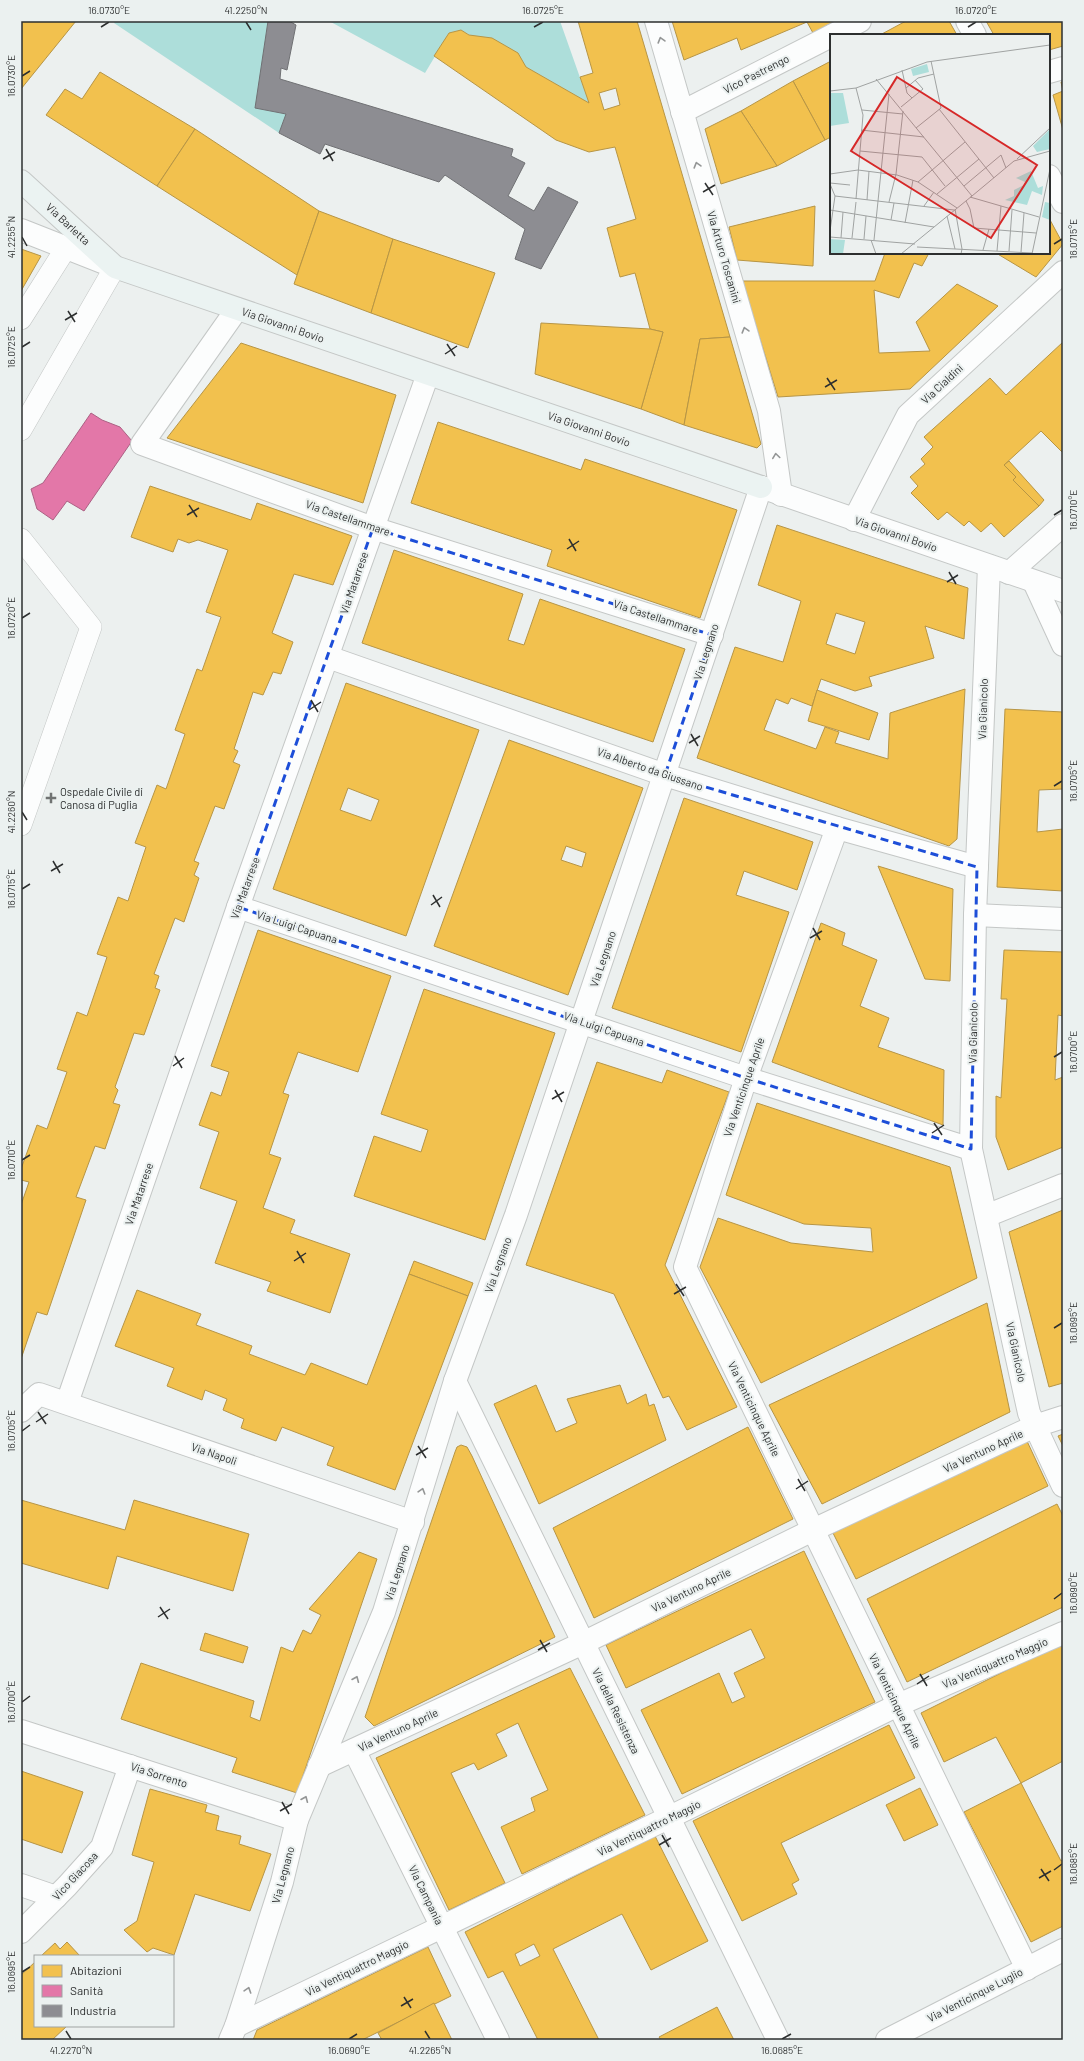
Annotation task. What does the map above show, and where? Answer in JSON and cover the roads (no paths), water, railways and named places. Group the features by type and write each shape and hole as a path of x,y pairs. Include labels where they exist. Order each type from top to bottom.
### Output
{"main road":[{"name":"Via Barletta","path":"21,181 115,267"},
{"name":"Via Giovanni Bovio","path":"115,267 761,487"}],"street":[{"name":"Via Arturo Toscanini","path":"656,21 769,411 781,495"},
{"name":"Vico Pastrengo","path":"834,34 860,21"},
{"path":"967,21 974,34"},
{"name":"Vico Pastrengo","path":"682,112 830,36"},
{"path":"1050,72 1063,68"},
{"path":"1050,178 1063,202"},
{"path":"21,230 115,267"},
{"name":"Via Cialdini","path":"854,520 908,415 1063,272"},
{"name":"Via Castellammare","path":"237,309 142,444 373,528 712,635"},
{"name":"Via Matarrese","path":"68,1403 238,907 428,374"},
{"name":"Via Giovanni Bovio","path":"761,487 1063,591"},
{"name":"Via Legnano","path":"233,2033 282,1882 297,1820 384,1612 413,1522 455,1381 516,1215 761,487"},
{"path":"999,570 1063,525"},
{"name":"Via Gianicolo","path":"999,570 977,867 971,1149 1029,1412 1063,1486"},
{"path":"1034,582 1063,645"},
{"name":"Via Alberto da Giussano","path":"328,657 665,775 837,828 977,867"},
{"name":"Via Venticinque Aprile","path":"837,828 746,1078 685,1267 1027,1969"},
{"name":"Via Luigi Capuana","path":"238,907 746,1078 971,1149"},
{"path":"975,915 1063,919"},
{"path":"986,1216 1063,1185"},
{"name":"Via della Resistenza","path":"455,1381 778,2040"},
{"name":"Via Napoli","path":"21,1411 38,1394 413,1522"},
{"name":"Via Ventuno Aprile","path":"319,1766 583,1643 813,1530 1035,1426 1063,1417"},
{"name":"Via Ventiquattro Maggio","path":"233,2033 442,1928 898,1705 1063,1633"},
{"name":"Via Sorrento","path":"21,1731 297,1820"},
{"name":"Via Campania","path":"354,1750 498,2040"},
{"name":"Vico Giacosa","path":"21,1932 102,1847 130,1766"},
{"path":"21,1885 56,1897"},
{"name":"Via Venticinque Luglio","path":"887,2040 1063,1950"}],"lane":[{"path":"21,320 66,248"},
{"path":"21,430 115,267"},
{"path":"21,539 90,627 21,825"}],"place":[{"name":"Ospedale Civile di Canosa di Puglia","path":"51,798"}]}
